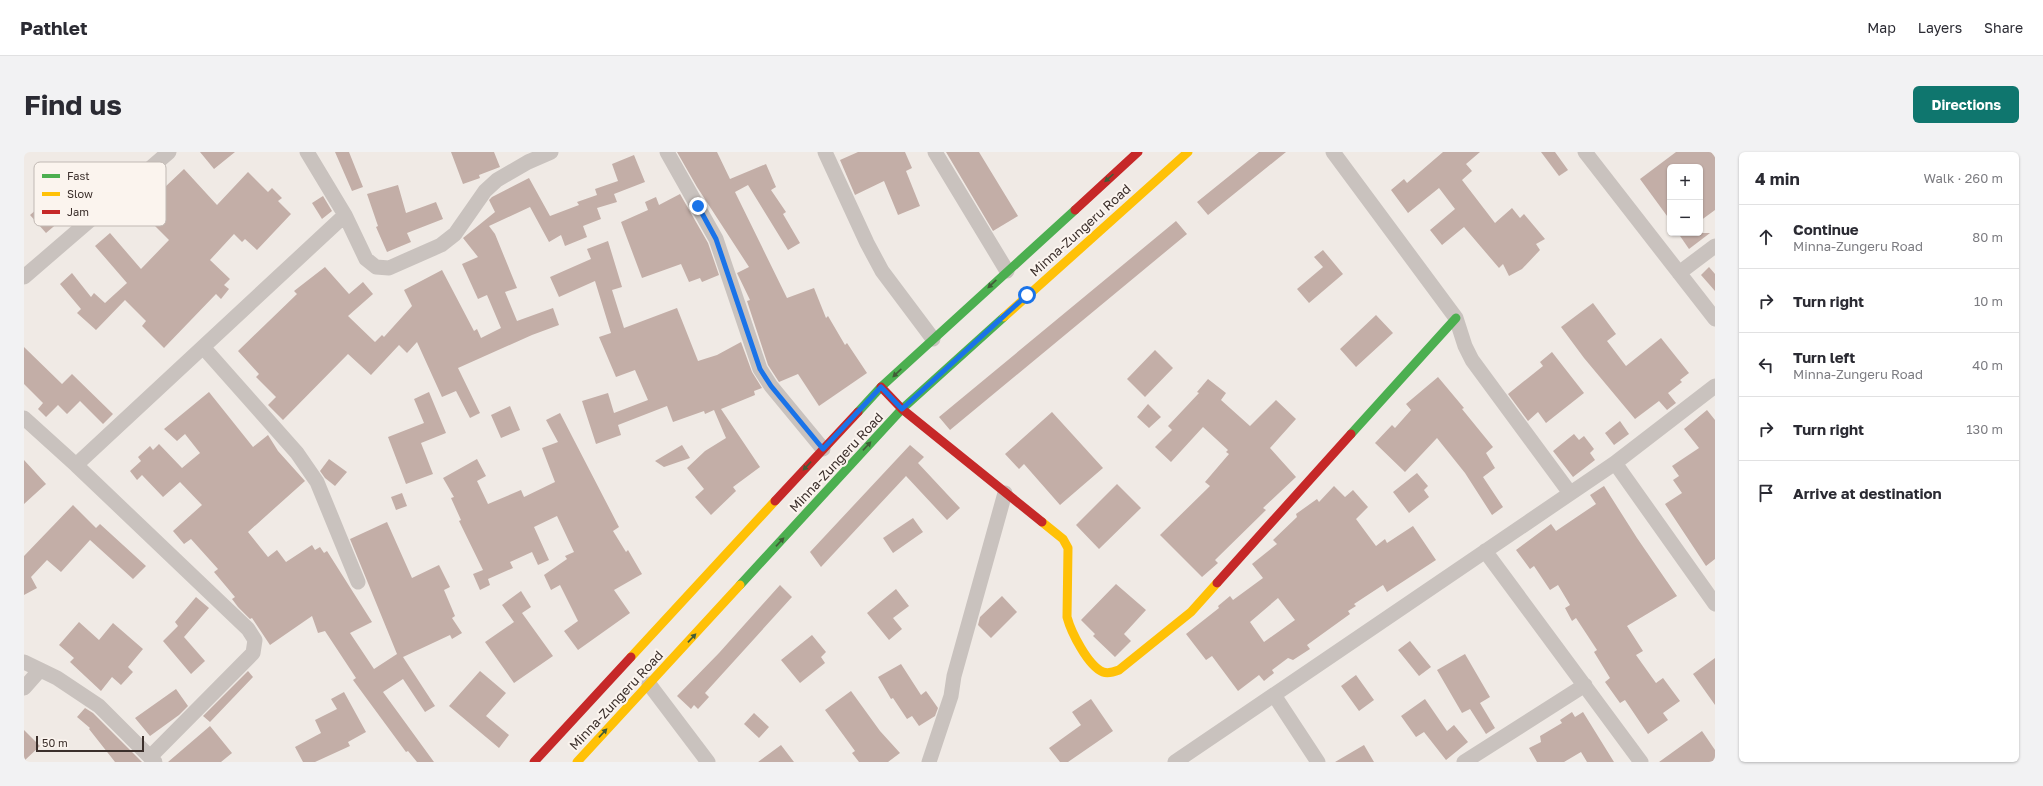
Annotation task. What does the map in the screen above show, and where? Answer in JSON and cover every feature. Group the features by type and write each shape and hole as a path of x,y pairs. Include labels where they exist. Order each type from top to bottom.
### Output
{"main road":[{"name":"Minna-Zungeru Road","path":"534,762 881,387 1007,270 1138,152"},
{"name":"Minna-Zungeru Road","path":"577,762 902,409 1188,152"},
{"path":"881,387 902,409 1005,494 1063,539 1068,548 1066,617 1068,627 1097,668 1104,672 1119,670 1191,612 1456,318"}],"street":[{"path":"157,162 169,152"},
{"path":"307,152 345,215 366,259 376,267 389,268 441,245 456,234 486,191 496,180 548,153"},
{"path":"667,152 716,239 760,369 771,386 823,449"},
{"path":"825,152 867,243 882,271 933,339"},
{"path":"935,152 1007,270"},
{"path":"1333,152 1456,318 1465,346 1472,360 1570,493"},
{"path":"1585,152 1715,319"},
{"path":"76,465 345,215"},
{"path":"24,277 83,226"},
{"path":"1679,273 1715,246"},
{"path":"203,347 297,453 317,482 358,582"},
{"path":"1174,762 1615,462 1715,386"},
{"path":"24,418 76,465 248,629 255,640 252,653 153,759 99,706 75,688 57,678 39,671 24,662"},
{"path":"1615,462 1715,604"},
{"path":"929,762 950,696 954,676 1005,494"},
{"path":"1485,551 1641,762"},
{"path":"24,688 39,671"},
{"path":"649,684 708,762"},
{"path":"1464,762 1585,685"},
{"path":"1274,695 1318,762"}],"building":[{"path":"200,152 235,152 214,169"},
{"path":"335,152 349,152 363,187 352,191"},
{"path":"451,152 494,152 500,167 479,175 480,178 463,184"},
{"path":"677,152 717,152 730,179 766,164 776,187 771,190 786,212 783,214 800,243 788,250 748,185 735,192 787,298 814,288 826,318 828,316 845,345 847,343 867,373 819,406 798,374 779,382 768,365 747,301 750,300 737,273 749,267 697,187"},
{"path":"858,152 905,152 912,168 906,171 920,206 898,215 884,181 855,195 840,160"},
{"path":"946,152 979,152 1018,216 993,231"},
{"path":"1259,152 1286,152 1208,215 1197,202"},
{"path":"1443,152 1480,152 1466,164 1472,171 1462,180 1495,223 1512,208 1520,218 1524,214 1545,239 1536,244 1540,250 1522,269 1509,276 1503,264 1499,268 1464,227 1442,245 1430,230 1455,209 1439,188 1408,213 1391,190 1404,179 1407,183"},
{"path":"1541,152 1555,152 1568,170 1559,176"},
{"path":"1676,152 1711,152 1715,157 1715,210 1703,219 1703,164 1667,164 1667,216 1640,179"},
{"path":"634,155 645,182 614,194 617,202 597,208 601,219 583,226 587,237 565,246 561,235 549,242 530,207 489,226 495,234 517,288 505,292 517,321 553,308 559,325 532,335 458,368 480,413 470,418 456,391 442,397 417,342 407,353 399,345 371,375 348,354 283,420 268,405 276,397 256,377 259,374 238,351 297,294 294,291 325,267 349,294 363,282 373,294 348,316 375,342 382,335 384,337 412,306 404,290 442,270 474,331 477,329 481,338 501,328 487,295 478,299 462,264 478,257 463,238 495,212 489,200 529,178 550,216 579,205 577,202 597,195 595,189 618,181 612,164"},
{"path":"184,169 217,205 248,172 268,192 272,188 282,198 278,201 291,214 257,250 245,239 242,242 234,234 210,260 230,279 224,285 229,289 221,299 216,294 164,348 142,326 146,321 125,300 96,330 77,313 81,309 60,284 72,273 91,297 94,293 105,303 127,283 95,246 110,233 141,269 169,240 155,226 166,226 166,186"},
{"path":"398,185 406,213 436,202 443,219 407,233 411,242 387,252 376,227 378,226 367,194"},
{"path":"680,194 708,243 719,275 702,282 700,278 689,282 681,264 642,278 621,222 648,210 645,202 656,197 659,205"},
{"path":"323,196 332,211 322,219 312,203"},
{"path":"34,212 34,220 30,215"},
{"path":"1176,221 1187,234 950,430 939,417"},
{"path":"40,226 54,226 46,233"},
{"path":"1703,233 1710,233 1689,249 1680,236 1703,236"},
{"path":"608,241 622,287 612,290 624,328 677,308 698,361 717,355 741,342 752,372 762,388 754,391 755,395 721,409 760,467 733,487 736,491 711,515 695,497 704,489 687,468 705,451 726,438 714,410 705,414 704,411 673,422 667,406 618,425 621,435 596,444 582,401 608,393 614,413 648,400 635,370 616,377 599,337 611,333 595,281 559,297 550,277 591,259 587,249"},
{"path":"1323,250 1343,274 1309,303 1297,289 1323,267 1314,257"},
{"path":"1709,267 1715,274 1715,291 1701,275"},
{"path":"1593,303 1616,334 1607,341 1626,366 1661,338 1689,373 1680,380 1682,382 1668,393 1676,403 1667,410 1659,401 1635,419 1584,358 1561,327"},
{"path":"1376,315 1393,333 1356,367 1340,349"},
{"path":"24,347 62,384 72,374 113,414 103,424 80,401 67,414 58,405 46,417 38,409 43,403 24,384"},
{"path":"1155,350 1173,368 1145,397 1127,379"},
{"path":"1552,352 1584,393 1546,423 1538,412 1528,421 1508,394 1543,366 1540,362"},
{"path":"1438,377 1464,408 1462,409 1493,447 1486,453 1495,468 1483,477 1503,507 1492,515 1465,473 1437,438 1405,472 1375,443 1392,425 1395,428 1411,410 1406,404"},
{"path":"1208,379 1226,393 1221,400 1250,426 1276,400 1296,419 1270,448 1296,477 1263,508 1266,510 1215,560 1218,563 1202,577 1160,535 1210,486 1205,482 1229,454 1226,452 1228,450 1203,427 1171,462 1155,447 1172,430 1168,426 1199,393 1197,392"},
{"path":"209,392 253,447 268,435 278,451 305,481 248,532 268,557 277,550 286,562 312,545 315,550 320,547 324,553 327,551 372,622 350,633 374,669 397,654 350,539 387,522 412,578 439,565 450,587 444,590 455,616 452,618 462,633 452,639 450,635 403,657 435,706 425,712 403,679 383,692 434,762 417,762 408,751 406,752 353,680 356,678 325,631 318,633 312,616 270,645 252,618 250,619 232,599 235,597 214,572 218,569 191,539 184,544 173,531 202,505 180,482 163,497 142,475 137,480 130,471 141,461 138,457 150,446 153,450 159,444 182,468 200,453 185,434 177,441 164,429"},
{"path":"429,392 446,433 421,443 433,474 406,484 388,437 424,423 414,399"},
{"path":"1148,404 1161,417 1149,428 1137,417"},
{"path":"510,406 520,430 501,438 491,415"},
{"path":"1707,410 1715,420 1715,559 1706,566 1665,504 1682,493 1673,480 1679,476 1672,466 1699,448 1684,429"},
{"path":"1052,412 1103,468 1060,505 1024,464 1019,469 1005,454"},
{"path":"560,413 619,527 613,531 626,552 628,550 642,574 614,590 630,613 578,650 564,631 578,621 560,585 551,590 544,575 567,559 565,556 574,552 557,516 534,527 549,560 538,565 532,552 510,562 513,568 488,579 490,585 480,590 473,574 483,570 459,521 461,520 451,498 454,497 443,478 477,459 486,476 477,481 488,504 521,490 524,497 555,482 542,448 558,442 546,420"},
{"path":"1620,421 1629,434 1614,445 1605,433"},
{"path":"1574,434 1579,440 1584,436 1594,449 1590,453 1595,460 1573,477 1553,451"},
{"path":"682,445 690,458 664,467 655,461"},
{"path":"910,445 924,457 918,463 960,508 947,520 906,476 821,567 810,552"},
{"path":"329,459 347,472 335,486 325,478 320,471"},
{"path":"24,460 46,484 24,504"},
{"path":"1417,473 1428,486 1424,490 1429,497 1409,513 1393,492"},
{"path":"1117,484 1141,508 1099,549 1076,525"},
{"path":"1334,486 1345,497 1353,490 1368,507 1356,519 1376,546 1385,539 1387,543 1413,526 1436,560 1387,592 1383,585 1354,604 1356,606 1348,611 1350,614 1307,645 1310,649 1293,660 1288,658 1272,670 1274,673 1264,681 1259,675 1238,691 1212,656 1206,660 1186,634 1219,608 1218,606 1230,596 1233,600 1263,578 1252,564 1277,544 1273,540 1297,517 1296,514 1317,499 1319,502","holes":["1278,598 1295,620 1264,642 1250,622"]},
{"path":"1604,486 1637,538 1677,596 1627,626 1643,651 1636,655 1656,683 1663,678 1680,701 1663,713 1668,720 1648,734 1625,700 1620,703 1605,682 1610,678 1594,652 1597,650 1576,618 1572,621 1565,608 1570,605 1558,585 1550,590 1534,566 1530,569 1516,550 1551,524 1556,531 1596,504 1590,495"},
{"path":"402,493 407,506 396,510 391,497"},
{"path":"73,505 96,528 100,524 146,566 133,579 90,540 61,572 47,560 31,577 37,588 24,595 24,556"},
{"path":"913,518 923,532 893,553 883,538"},
{"path":"1116,584 1146,610 1124,634 1131,641 1115,657 1093,636 1095,634 1081,620"},
{"path":"780,585 792,597 705,693 709,697 698,709 694,705 691,709 677,696 719,653"},
{"path":"896,589 909,606 893,618 902,629 889,640 867,613"},
{"path":"521,591 531,607 522,613 553,656 514,683 485,642 514,622 502,605"},
{"path":"1002,596 1017,612 991,638 978,625 980,617"},
{"path":"196,597 209,608 184,637 205,661 191,674 163,641 178,626 175,622"},
{"path":"79,622 99,640 113,623 143,649 128,667 133,672 121,685 112,677 101,691 70,662 74,658 59,645"},
{"path":"812,635 826,652 821,657 825,663 800,683 781,660"},
{"path":"1410,641 1431,667 1419,676 1398,650"},
{"path":"1465,654 1490,697 1480,703 1495,728 1486,734 1470,709 1462,713 1437,670"},
{"path":"1715,658 1715,705 1693,674"},
{"path":"901,664 921,695 926,691 938,708 935,716 919,726 912,716 907,719 893,698 891,699 878,677"},
{"path":"248,671 253,677 210,722 203,716"},
{"path":"480,671 506,693 486,716 509,735 499,748 449,706"},
{"path":"1356,675 1374,700 1359,711 1341,686"},
{"path":"176,689 188,706 179,715 150,736 135,718"},
{"path":"851,691 880,731 900,753 888,762 859,762 852,753 855,751 825,710"},
{"path":"344,692 366,732 348,742 350,746 315,762 303,762 295,747 321,733 315,720 337,709 331,699"},
{"path":"1091,699 1113,731 1068,762 1060,762 1049,748 1081,725 1072,712"},
{"path":"1425,699 1447,731 1454,725 1468,742 1446,760 1424,732 1416,737 1401,716"},
{"path":"85,708 93,713 142,762 115,762 89,729 90,728 77,717"},
{"path":"1572,712 1575,717 1583,712 1614,762 1587,762 1581,752 1564,762 1537,762 1529,748 1541,742 1540,736 1562,723 1560,720"},
{"path":"754,713 769,727 759,738 744,724"},
{"path":"210,726 232,753 221,762 168,762"},
{"path":"24,730 40,746 24,761"},
{"path":"1702,731 1715,750 1715,762 1659,762"},
{"path":"781,745 794,762 758,762"},
{"path":"1364,745 1374,762 1335,762"}],"traffic: fast":[{"path":"858,412 881,387 1075,210"},
{"path":"740,585 902,409 1004,317"},
{"path":"1351,434 1456,318"}],"traffic: slow":[{"path":"1004,317 1188,152"},
{"path":"631,657 775,501"},
{"path":"1042,522 1063,539 1068,548 1067,617 1072,631 1086,656 1097,669 1105,673 1119,670 1191,612 1217,583"},
{"path":"577,762 740,585"}],"traffic: jam":[{"path":"1075,210 1138,152"},
{"path":"881,387 902,409 1042,522"},
{"path":"775,501 858,412"},
{"path":"1217,583 1351,434"},
{"path":"534,762 631,657"}],"route":[{"path":"698,206 716,239 729,273 760,369 771,386 823,449 881,387 902,409 1027,295"}]}
